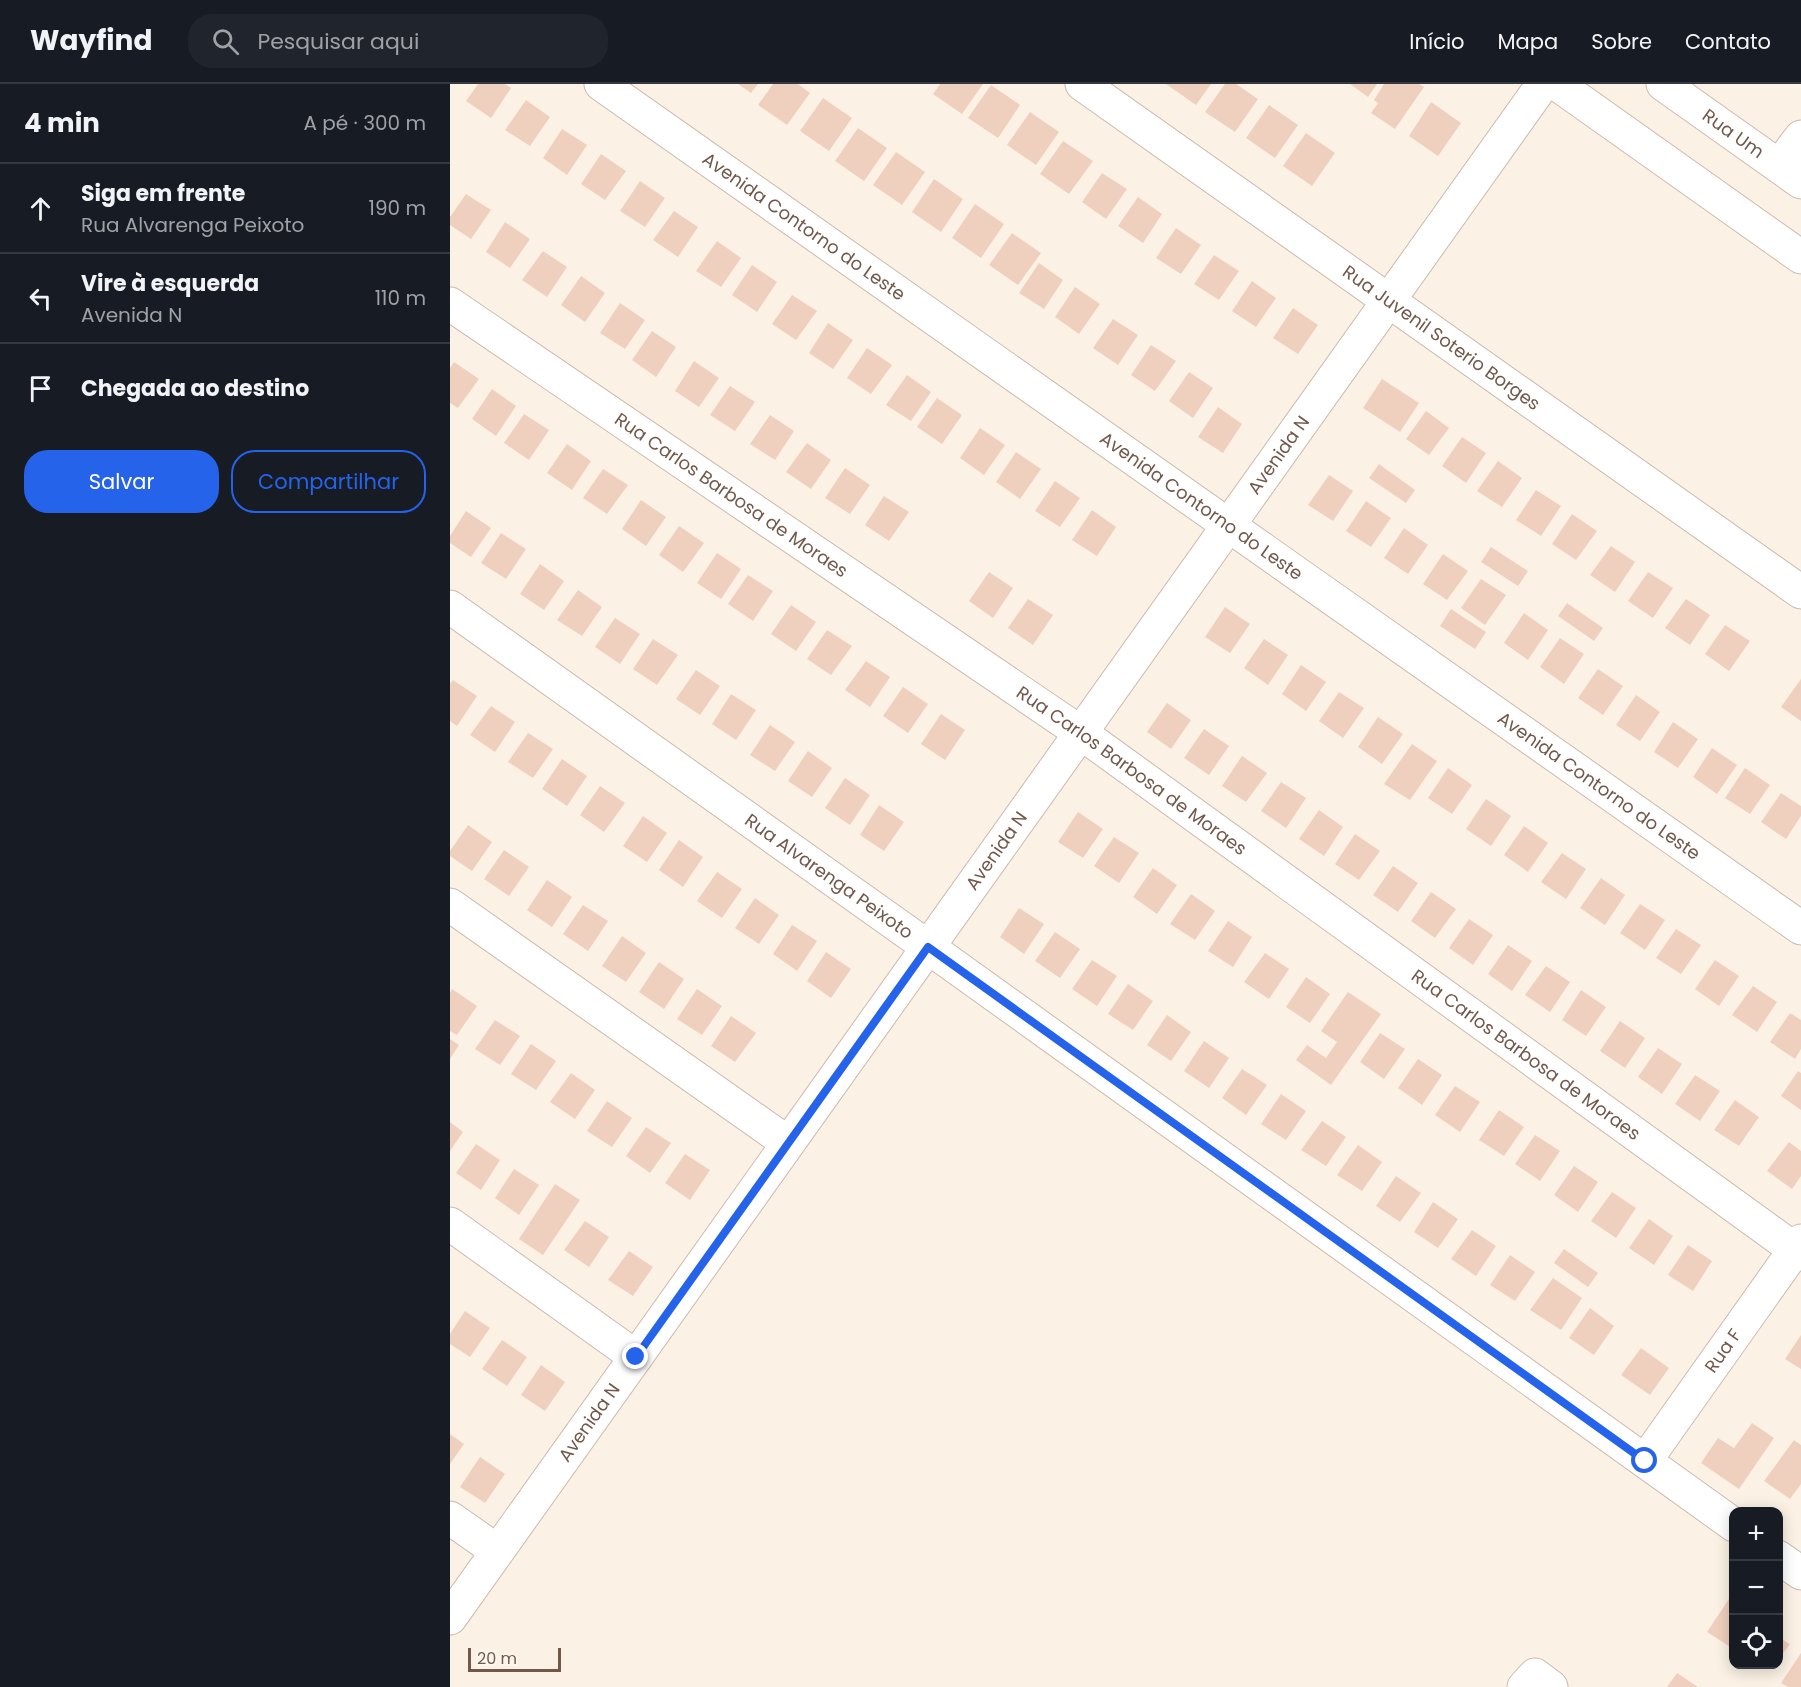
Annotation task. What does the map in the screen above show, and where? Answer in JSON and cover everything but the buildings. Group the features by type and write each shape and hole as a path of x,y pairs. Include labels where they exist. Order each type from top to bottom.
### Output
{"street":[{"name":"Avenida Contorno do Leste","path":"601,84 1801,928"},
{"name":"Rua Juvenil Soterio Borges","path":"1082,84 1801,592"},
{"name":"Avenida N","path":"450,1618 1543,84"},
{"path":"1557,84 1801,257"},
{"name":"Rua Um","path":"1663,84 1790,174"},
{"path":"1790,174 1801,137"},
{"name":"Rua Carlos Barbosa de Moraes","path":"450,304 1081,733 1799,1248"},
{"name":"Rua Alvarenga Peixoto","path":"450,607 1729,1521"},
{"path":"450,905 788,1143"},
{"path":"450,1224 636,1357"},
{"name":"Rua F","path":"1645,1461 1799,1248"},
{"path":"450,1518 497,1551"},
{"path":"1783,1560 1801,1573"}],"route":[{"path":"636,1357 928,947 1645,1461"}]}
